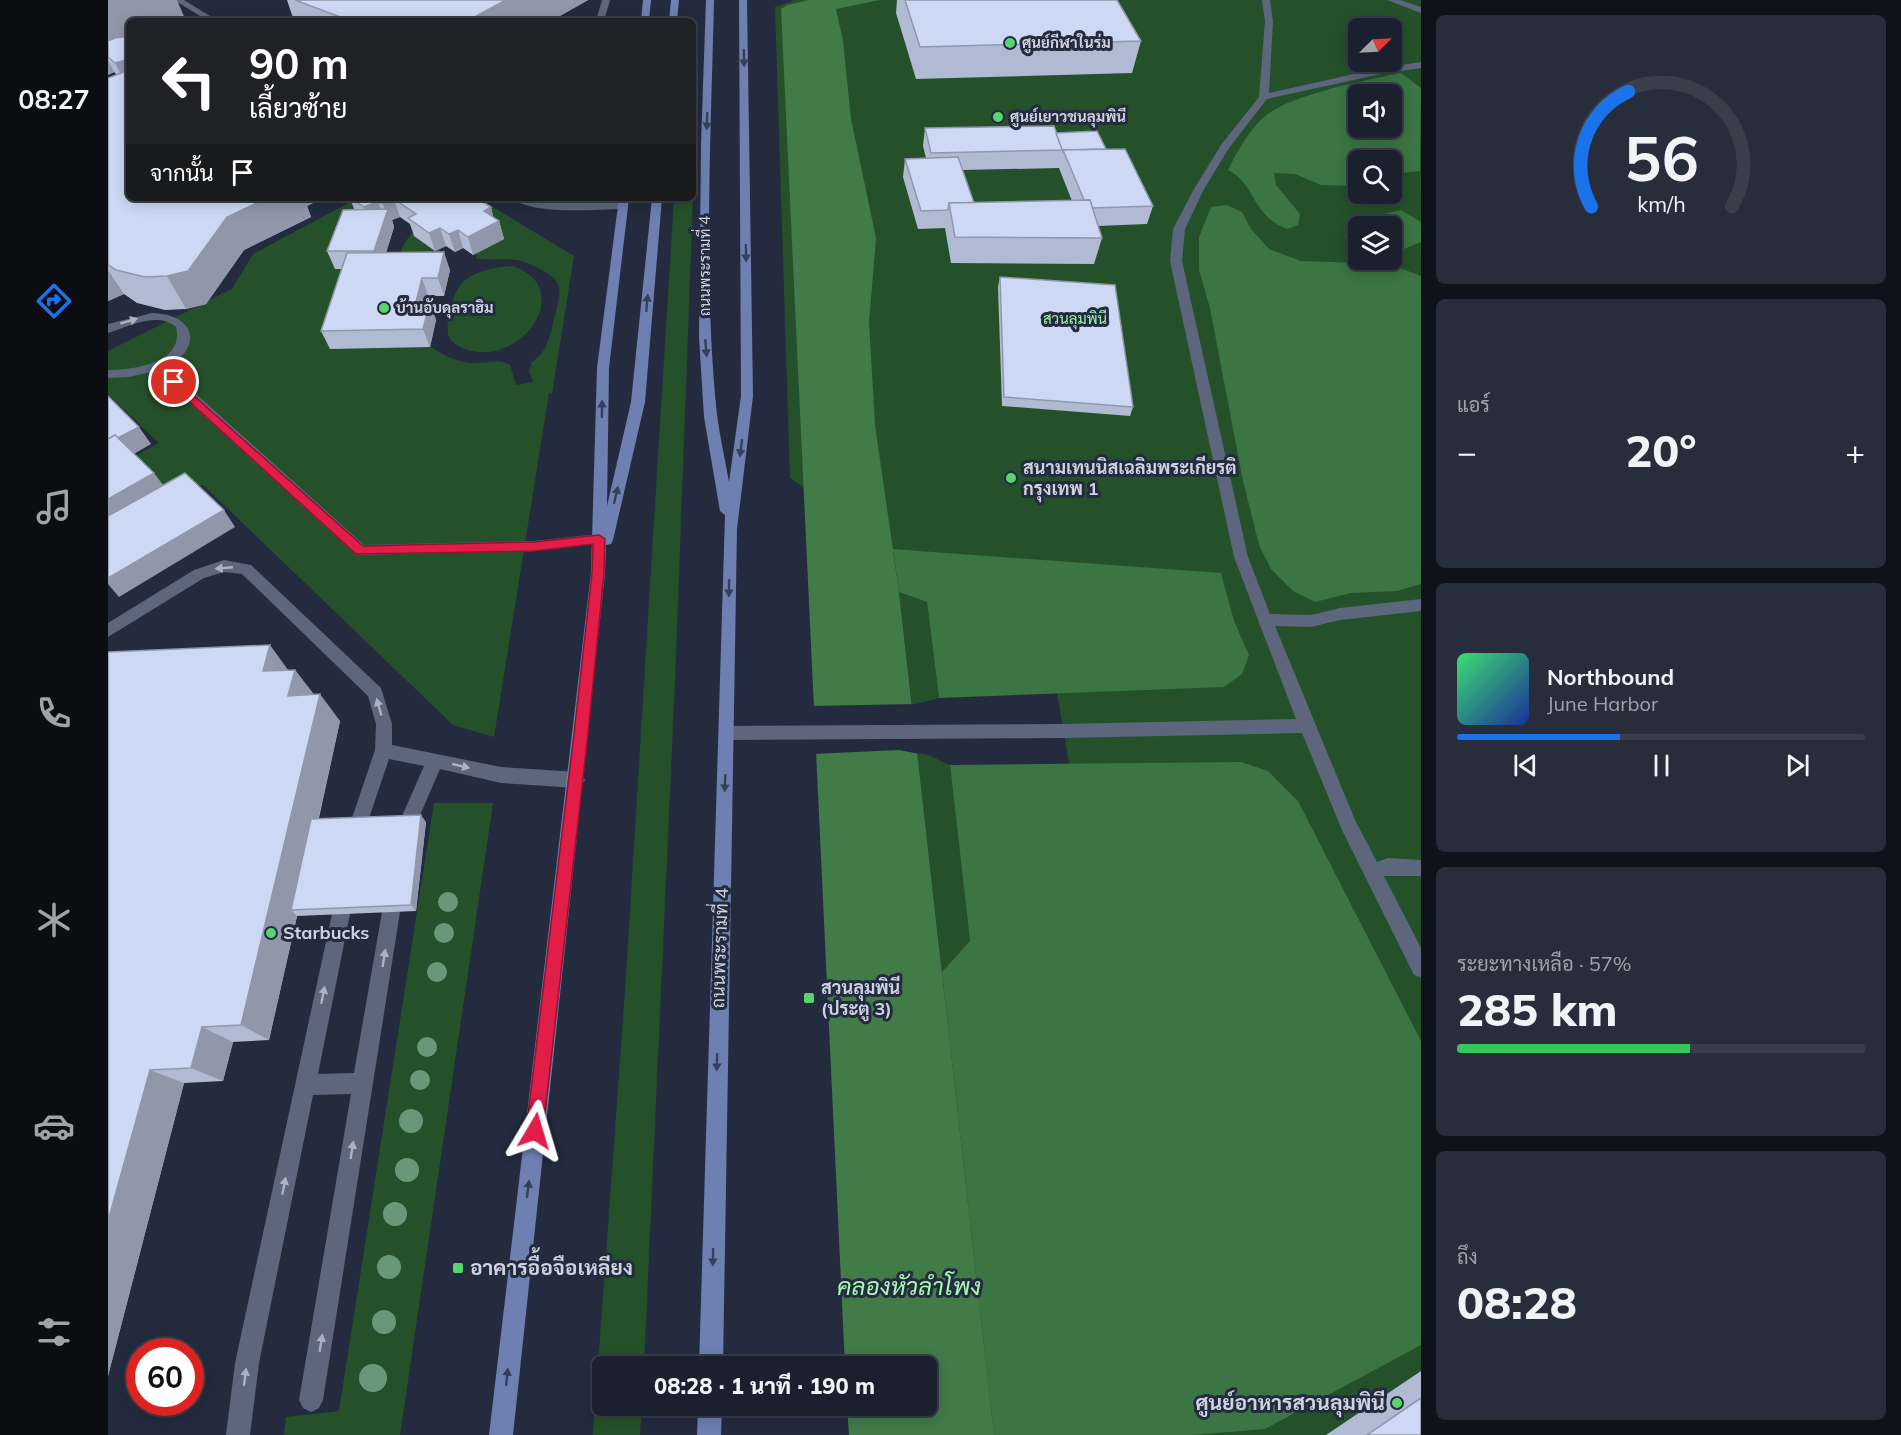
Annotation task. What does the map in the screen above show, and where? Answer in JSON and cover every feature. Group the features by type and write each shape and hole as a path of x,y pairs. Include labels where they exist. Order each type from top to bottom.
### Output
{"main road":[{"path":"645,18 647,0"},
{"path":"673,18 675,0"},
{"name":"ถนนพระรามที่ 4","path":"710,0 706,143 705,337 711,417 730,530"},
{"name":"ถนนพระรามที่ 4","path":"711,1356 730,530 747,396 743,0"},
{"path":"598,573 638,402 657,201"},
{"path":"501,1435 598,573 603,368 624,202"},
{"path":"709,1435 710,1416"}],"street":[{"path":"178,0 209,18"},
{"path":"601,18 606,0"},
{"path":"1266,0 1269,21 1264,97 1225,147 1199,189 1179,229 1176,261 1241,557 1264,620 1348,824 1421,968"},
{"path":"1391,0 1421,10"},
{"path":"1264,97 1381,71 1421,65"},
{"path":"534,201 554,205 624,202"},
{"path":"108,329 122,322 151,316 176,322 183,329 184,338 180,348 157,366 125,375 108,374"},
{"path":"157,366 360,551 534,546 599,539"},
{"path":"108,631 199,574 224,566 246,569 375,693 384,724 383,750 359,824"},
{"path":"1264,620 1311,621 1340,614 1421,605"},
{"path":"727,733 1307,726"},
{"path":"383,750 501,775 576,780"},
{"path":"408,823 435,761"},
{"path":"1372,872 1388,866 1421,868"},
{"path":"311,1400 392,912"},
{"path":"238,1435 247,1363 341,914"},
{"path":"304,1085 363,1083"}],"green space":[{"name":"สวนลุมพินี","path":"795,0 1421,0 1421,1435 859,1435 904,1416 937,1416 937,1356 929,1356 942,972 917,753 928,755 950,765 970,940 1079,822 1051,657 790,478 775,7"},
{"path":"352,201 358,201 350,325 428,344 442,354 461,361 505,363 510,365 516,385 533,382 529,371 532,362 544,350 548,340 559,300 558,284 549,274 526,262 511,259 477,259 476,256 486,229 446,201 483,201 574,256 552,394 549,393 494,737 453,725 203,485 108,538 108,471 159,443 108,394 108,351 232,289 253,254"},
{"path":"674,201 693,201 675,681 644,1356 599,1356 625,991"},
{"path":"421,225 441,243 440,253 395,271 404,245"},
{"path":"512,266 531,276 540,290 541,306 535,322 524,336 508,346 489,352 468,350 454,343 449,337 448,324 460,285 469,277 480,272"},
{"path":"899,592 927,602 939,698 912,705"},
{"path":"434,803 493,803 400,1435 284,1435 286,1417 339,1411"},
{"path":"594,1416 641,1416 640,1435 593,1435"}],"shaded area":[{"path":"1401,73 1421,88 1420,171 1402,173 1402,150 1348,150 1348,186 1321,185 1295,174 1274,173 1276,185 1300,214 1298,225 1287,229 1267,216 1244,183 1228,170 1250,132 1268,114 1295,100 1348,85 1348,138 1402,138 1402,84 1354,84"},
{"path":"1227,205 1242,212 1251,229 1269,249 1301,261 1348,263 1348,270 1402,269 1421,276 1421,584 1397,591 1351,593 1315,602 1293,591 1271,569 1259,545 1243,481 1210,308 1199,270 1199,237 1211,207"},
{"path":"1401,210 1421,222 1421,242 1402,250 1402,216 1375,216"},
{"path":"893,549 1221,573 1234,621 1249,655 1242,674 1224,687 939,698 927,602 899,592"},
{"path":"1241,762 1268,771 1298,801 1421,1041 1421,1345 1265,1429 1192,1435 994,1435 942,972 970,941 950,765"}],"water":[{"name":"คลองหัวลำโพง","path":"809,0 880,0 836,9 843,41 851,119 876,238 869,322 875,425 899,592 994,1435 849,1435 848,1416 937,1416 937,1356 845,1356 781,9 787,5"}],"pier":[{"path":"915,704 920,754 899,750 813,754 811,706"}],"building":[{"path":"295,0 506,0 473,18 343,18"},
{"path":"905,0 1117,0 1141,41 920,47"},
{"path":"126,36 126,60 115,63 108,57 108,41"},
{"path":"126,71 126,201 261,201 227,217 188,271 167,276 145,277 116,270 108,265 108,78"},
{"path":"1054,126 1063,150 931,153 925,128"},
{"path":"1097,131 1106,149 1063,150 1063,152 1056,133"},
{"path":"1125,149 1153,206 1092,208 1090,200 1084,200 1063,150"},
{"path":"958,157 974,203 949,203 948,210 921,211 905,159"},
{"path":"1090,200 1102,238 955,237 949,203"},
{"path":"355,201 378,201 364,207"},
{"path":"397,201 482,201 491,207 484,211 499,221 468,237 458,230 449,234 440,228 429,233 408,218 416,214"},
{"path":"388,209 374,251 327,251 343,210"},
{"name":"บ้านอับดุลราฮิม","path":"444,252 438,278 422,278 416,302 430,302 423,329 321,331 347,253"},
{"path":"1000,277 1115,285 1133,407 1004,397"},
{"path":"108,396 139,427 118,438 115,435 108,439"},
{"path":"115,435 154,473 108,499 108,439"},
{"path":"185,473 224,510 108,578 108,516"},
{"path":"270,645 263,671 295,670 288,696 320,694 241,1025 202,1027 191,1068 150,1070 108,1221 108,652"},
{"path":"421,815 411,905 291,910 311,819"},
{"path":"1421,1398 1421,1435 1367,1435"}],"place":[{"name":"ศูนย์กีฬาในร่ม","path":"1010,43"},
{"name":"ศูนย์เยาวชนลุมพินี","path":"998,117"},
{"name":"บ้านอับดุลราฮิม","path":"384,308"},
{"name":"สนามเทนนิสเฉลิมพระเกียรติ กรุงเทพ 1","path":"1011,478"},
{"name":"Starbucks","path":"271,933"},
{"name":"สวนลุมพินี (ประตู 3)","path":"809,998"},
{"name":"อาคารอื้อจือเหลียง","path":"458,1268"},
{"name":"ศูนย์อาหารสวนลุมพินี","path":"1397,1403"}],"route":[{"path":"174,382 360,551 423,551 534,546 599,539 598,573 581,734 535,1131"}]}
